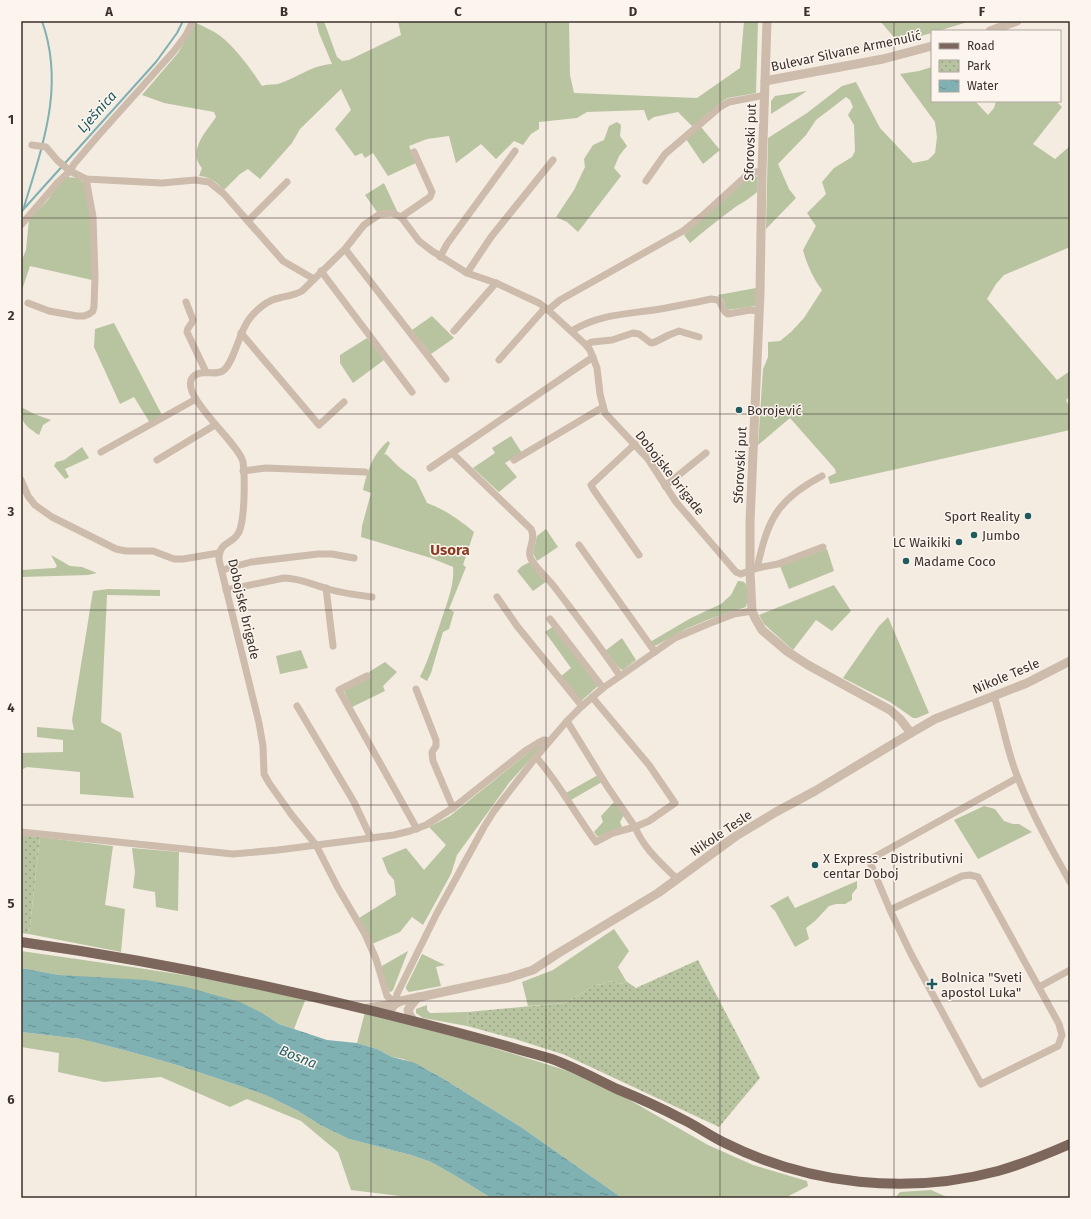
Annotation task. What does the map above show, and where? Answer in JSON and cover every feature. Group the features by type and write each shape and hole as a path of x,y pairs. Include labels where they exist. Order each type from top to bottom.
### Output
{"main road":[{"path":"21,942 232,978 472,1035 553,1060 682,1119 726,1143 758,1157 790,1168 824,1177 862,1182 895,1184 931,1183 998,1171 1039,1158 1070,1144"}],"street":[{"path":"21,225 174,51 186,35 193,21"},
{"name":"Sforovski put","path":"767,21 759,311 750,522 753,570 752,611 762,630 788,652 808,666 890,710 900,719 911,733"},
{"path":"993,30 1016,21"},
{"name":"Bulevar Silvane Armenulić","path":"765,81 883,59 931,46"},
{"path":"646,181 665,154 720,107 729,102 765,95"},
{"path":"35,145 46,147 68,170 86,179 162,183 194,180 204,180 209,182 219,190 283,261 314,279"},
{"path":"440,257 447,244 516,150"},
{"path":"401,217 432,194 414,152"},
{"path":"467,273 495,232 553,160"},
{"path":"500,360 547,309 560,300 683,231 746,176 750,173 762,171"},
{"path":"28,303 49,311 77,316 84,316 93,311 95,277 93,217 86,179"},
{"path":"248,221 287,182"},
{"name":"Dobojske brigade","path":"395,1003 387,996 368,939 338,888 316,845 264,774 263,746 259,723 219,560 219,553 224,545 236,536 240,530 242,521 243,462 240,454 215,425 196,399 190,388 191,379 198,374 206,372 220,372 226,368 249,319 265,304 278,298 299,293 345,249 361,228 377,216 384,213 392,213 401,217 419,241 440,257 467,273 496,283 532,300 547,309 572,331 590,350 597,368 603,407 610,419 635,444 648,460 676,502 736,572 741,574 753,570"},
{"path":"345,249 446,379"},
{"path":"321,271 412,392"},
{"path":"454,331 496,283"},
{"path":"572,331 580,326 617,314 654,310 711,299 718,300 723,310 728,314 750,310 759,311"},
{"path":"186,302 193,320 187,332 206,372"},
{"path":"586,345 592,342 612,340 636,333 650,342 655,342 679,331 699,337"},
{"path":"241,334 319,425 344,402"},
{"path":"430,468 593,357"},
{"path":"101,452 196,399"},
{"path":"514,460 603,407"},
{"path":"157,460 215,425"},
{"path":"635,444 591,485 639,555"},
{"path":"452,453 531,529 533,536 530,552 531,559 551,582 591,634 620,676"},
{"path":"665,486 706,453"},
{"path":"243,471 266,468 365,472"},
{"path":"753,570 770,525 786,499 796,491 822,476"},
{"path":"21,480 28,496 35,505 52,517 116,549 153,551 174,559 219,553"},
{"path":"580,545 655,652"},
{"path":"753,570 778,564 823,547"},
{"path":"222,570 251,562 318,554 332,554 354,558"},
{"path":"226,590 284,578 292,578 355,595 372,597"},
{"path":"326,588 334,646"},
{"path":"497,597 517,626 582,706"},
{"path":"387,1014 395,1003 399,989 475,841 494,811 536,757 568,721 582,706 603,688 675,638 734,614 752,611"},
{"path":"550,619 603,688"},
{"name":"Nikole Tesle","path":"362,1008 395,1003 508,978 533,970 658,893 736,836 815,791 935,719 1027,683 1070,661"},
{"path":"367,676 339,690 417,829"},
{"path":"416,689 436,740 436,746 432,752 433,761 453,808"},
{"path":"994,696 1006,745 1017,778 1039,826 1070,882"},
{"path":"536,757 553,778 580,821 596,842 613,833 649,821 675,803 639,753 592,697"},
{"path":"297,706 354,802 371,838"},
{"path":"568,721 607,786 635,826 643,844 650,853 677,879"},
{"path":"21,832 233,854 257,853 394,835 426,825 453,808 525,751 541,741 550,741"},
{"path":"890,910 962,876 970,875 978,877 1059,1024 1062,1035 1058,1046 981,1084 915,960 890,910 868,860 1017,778"},
{"path":"1039,987 1070,970"},
{"path":"414,1021 408,1010 418,997"}],"green space":[{"path":"316,21 323,21 325,24 337,57 342,61 349,60 401,35 398,21 569,21 570,75 574,93 697,98 740,68 744,21 758,21 756,93 728,98 693,127 678,112 654,117 648,121 644,110 587,112 577,118 539,122 539,129 531,134 523,145 514,141 496,159 481,144 456,163 449,136 427,139 409,146 416,163 388,176 373,153 365,158 362,153 355,156 335,129 351,110 341,89 300,129 292,143 260,179 248,169 240,174 224,190 213,180 207,177 199,176 202,168 196,155 197,148 203,135 216,117 214,112 164,103 142,95 178,53 196,23 219,35 231,45 262,86 278,84 311,69 332,64 319,33"},
{"path":"880,21 971,21 941,30 931,30 931,33 898,42"},
{"path":"931,67 931,102 976,102 988,115 994,108 996,102 1057,102 1062,107 1033,144 1055,159 1070,146 1070,247 1004,275 996,284 987,299 1057,380 1070,371 1070,396 1066,400 1070,408 1070,430 830,484 828,477 836,473 835,469 790,418 758,445 763,369 768,357 768,342 780,341 791,332 804,318 822,290 806,261 803,250 816,226 807,213 826,194 822,182 834,168 852,157 855,151 854,125 848,115 853,107 850,100 846,97 816,120 806,135 778,164 789,189 796,198 766,229 768,138 807,113 842,86 856,82 880,128 913,163 928,160 935,153 937,137 935,122 900,74"},
{"path":"807,91 771,114 771,101 775,96"},
{"path":"617,122 621,125 620,136 627,146 619,156 614,168 621,176 578,232 567,222 556,217 574,190 585,167 584,159 593,145 604,140 609,126"},
{"path":"701,127 720,150 703,164 686,139"},
{"path":"753,175 758,177 757,192 723,216 690,243 684,235 750,176"},
{"path":"67,177 78,178 84,183 91,223 92,280 30,266 21,293 21,262 26,250 29,219 47,201 63,179"},
{"path":"384,183 398,213 387,210 377,212 365,195"},
{"path":"756,288 756,306 727,310 723,300 718,295"},
{"path":"432,316 454,338 431,354 412,330"},
{"path":"114,323 162,415 150,423 134,397 120,404 94,347 95,329"},
{"path":"367,338 384,360 353,383 340,363 340,355"},
{"path":"21,407 34,414 51,420 43,425 39,435 23,421"},
{"path":"511,436 522,453 505,463 517,477 499,492 473,468 495,453 492,448"},
{"path":"388,441 390,443 384,455 386,454 399,467 416,480 427,503 452,515 474,532 463,565 466,567 449,609 454,612 449,629 443,632 431,673 427,681 420,677 426,665 449,597 453,567 431,558 361,537 362,526 371,493 363,490 371,463"},
{"path":"82,447 89,458 65,469 69,477 65,479 54,466 56,462 64,460"},
{"path":"546,529 558,547 537,561 533,553 537,536"},
{"path":"827,549 834,571 789,589 780,566"},
{"path":"51,555 70,566 82,567 97,573 88,575 21,577 21,570 55,568 57,566"},
{"path":"530,562 547,581 533,591 517,571 522,566"},
{"path":"738,581 744,582 747,587 748,598 746,607 707,620 686,629 657,645 654,646 650,642 691,618 721,604 731,595"},
{"path":"834,585 851,611 832,631 816,620 793,650 764,624 759,615"},
{"path":"108,589 160,590 160,596 107,595 101,722 121,733 134,798 80,794 80,772 27,767 21,770 21,753 63,752 63,740 37,737 37,727 74,730 72,720 93,591"},
{"path":"888,617 929,713 917,718 913,718 890,702 843,678 879,626"},
{"path":"554,626 598,686 580,702 560,677 571,668 545,632"},
{"path":"622,638 636,660 623,670 620,669 605,651"},
{"path":"301,650 308,668 280,674 276,656"},
{"path":"385,662 397,672 383,686 385,691 352,707 344,691 371,677 369,672"},
{"path":"539,745 542,746 509,783 457,855 451,874 423,925 412,917 400,932 372,944 359,918 396,895 394,880 388,873 382,858 406,848 424,870 446,845 429,827 450,816"},
{"path":"598,775 602,782 571,800 566,793"},
{"path":"614,802 624,815 620,822 622,827 598,837 594,832 603,822 601,816"},
{"path":"984,806 995,809 1004,821 1019,824 1032,832 978,859 954,820"},
{"path":"21,835 40,837 29,934 21,933"},
{"path":"40,837 113,846 105,905 125,909 121,952 29,934"},
{"path":"132,848 179,852 178,911 156,907 155,892 133,888 135,872"},
{"path":"857,881 857,888 852,894 852,900 845,904 829,906 806,928 809,939 795,947 775,911 770,906 788,896 795,908"},
{"path":"614,929 629,951 618,967 626,981 623,984 609,981 603,984 595,985 565,1003 528,1006 522,982 553,970"},
{"path":"21,951 197,977 306,998 294,1029 279,1024 264,1014 85,978 21,968"},
{"path":"408,951 391,992 389,991 380,967"},
{"path":"422,954 445,965 436,967 441,986 409,992 406,987"},
{"path":"698,960 760,1078 719,1127 565,1055 467,1026 468,1012 565,1003 595,985 603,984 609,981 623,984 626,981 636,988"},
{"path":"427,1005 427,1010 430,1013 468,1012 467,1026 423,1018 416,1013 416,1009"},
{"path":"365,1012 468,1040 562,1069 607,1087 708,1145 753,1165 807,1181 808,1186 785,1198 622,1198 521,1127 442,1078 403,1059 392,1057 377,1049 357,1043"},
{"path":"21,1032 81,1039 177,1065 243,1087 268,1096 349,1139 411,1155 431,1162 491,1198 403,1198 400,1196 351,1190 338,1152 301,1121 247,1099 230,1107 161,1077 104,1082 58,1072 59,1053 21,1047"},
{"path":"931,1190 949,1198 895,1198 900,1192"}],"water":[{"name":"Bosna","path":"21,968 59,975 146,980 186,987 240,1002 264,1014 279,1024 327,1040 357,1043 377,1049 392,1057 415,1063 521,1127 622,1198 491,1198 431,1162 411,1155 349,1139 268,1096 243,1087 177,1065 81,1039 21,1032"}],"waterway":[{"path":"24,207 44,138 49,115 52,69 49,45 42,21"},
{"name":"Lješnica","path":"21,212 156,62 177,33 183,21"}],"place":[{"name":"Borojević","path":"739,410"},
{"name":"Sport Reality","path":"1028,516"},
{"name":"Jumbo","path":"974,535"},
{"name":"LC Waikiki","path":"959,542"},
{"name":"Madame Coco","path":"906,561"},
{"name":"X Express - Distributivni centar Doboj","path":"815,865"},
{"name":"Bolnica \"Sveti apostol Luka\"","path":"932,984"}],"district":[{"name":"Usora","path":"450,550"}]}
